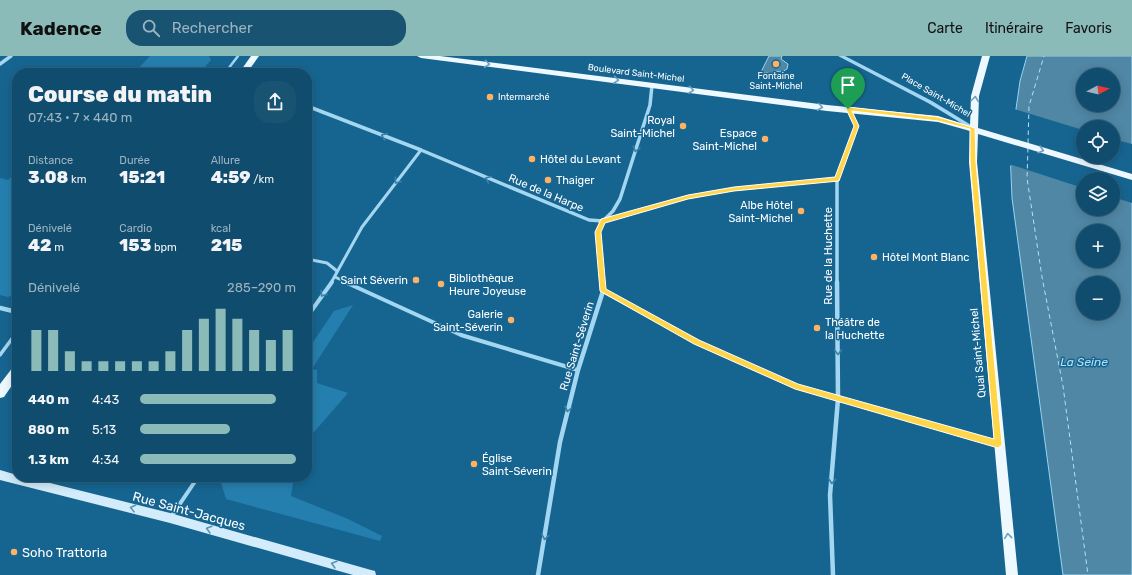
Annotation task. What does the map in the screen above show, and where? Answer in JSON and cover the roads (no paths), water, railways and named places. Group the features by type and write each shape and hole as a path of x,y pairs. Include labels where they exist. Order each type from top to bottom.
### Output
{"main road":[{"path":"246,68 255,56"},
{"name":"Boulevard Saint-Michel","path":"421,56 848,109"},
{"name":"Quai Saint-Michel","path":"986,56 975,96 973,162 998,444 1012,575"},
{"name":"Place Saint-Michel","path":"848,109 938,119 973,128"},
{"path":"973,128 1004,139 1132,177"},
{"path":"0,392 12,376"},
{"name":"Rue Saint-Jacques","path":"0,475 12,478"},
{"name":"Rue Saint-Jacques","path":"28,482 170,518 371,575"}],"street":[{"path":"0,64 11,56"},
{"name":"Place Saint-Michel","path":"841,56 930,102 973,128"},
{"path":"603,221 614,212 620,199 650,105 652,85"},
{"name":"Rue de la Harpe","path":"312,108 421,150 589,220 603,221 688,197 734,189 837,179"},
{"name":"Rue de la Huchette","path":"833,575 830,495 838,399 837,179 856,126 848,109"},
{"path":"312,310 335,277 337,270 362,227 421,150"},
{"name":"Rue Saint-Séverin","path":"538,575 560,442 578,370 603,291 598,232 603,221"},
{"path":"312,259 331,264 337,270"},
{"path":"335,277 461,335 578,370"},
{"path":"603,291 697,342 797,387 998,444"},
{"path":"0,308 12,311"},
{"path":"170,518 195,482"}],"lane":[{"path":"229,68 238,56"},
{"path":"0,355 12,339"}],"water":[{"name":"Fontaine Saint-Michel","path":"769,56 782,56 781,59 788,64 787,69 782,72 774,71 773,74 761,72"},
{"name":"La Seine","path":"1027,56 1132,56 1132,575 1063,575 1012,198 1010,151 1020,81"}],"place":[{"name":"Fontaine Saint-Michel","path":"776,64"},
{"name":"Intermarché","path":"490,97"},
{"name":"Royal Saint-Michel","path":"683,126"},
{"name":"Espace Saint-Michel","path":"765,139"},
{"name":"Hôtel du Levant","path":"532,159"},
{"name":"Thaiger","path":"548,180"},
{"name":"Albe Hôtel Saint-Michel","path":"801,211"},
{"name":"Hôtel Mont Blanc","path":"874,257"},
{"name":"Saint Séverin","path":"416,280"},
{"name":"Bibliothèque Heure Joyeuse","path":"441,284"},
{"name":"Galerie Saint-Séverin","path":"511,320"},
{"name":"Théâtre de la Huchette","path":"817,328"},
{"name":"Église Saint-Séverin","path":"474,464"},
{"name":"Soho Trattoria","path":"14,552"}]}
